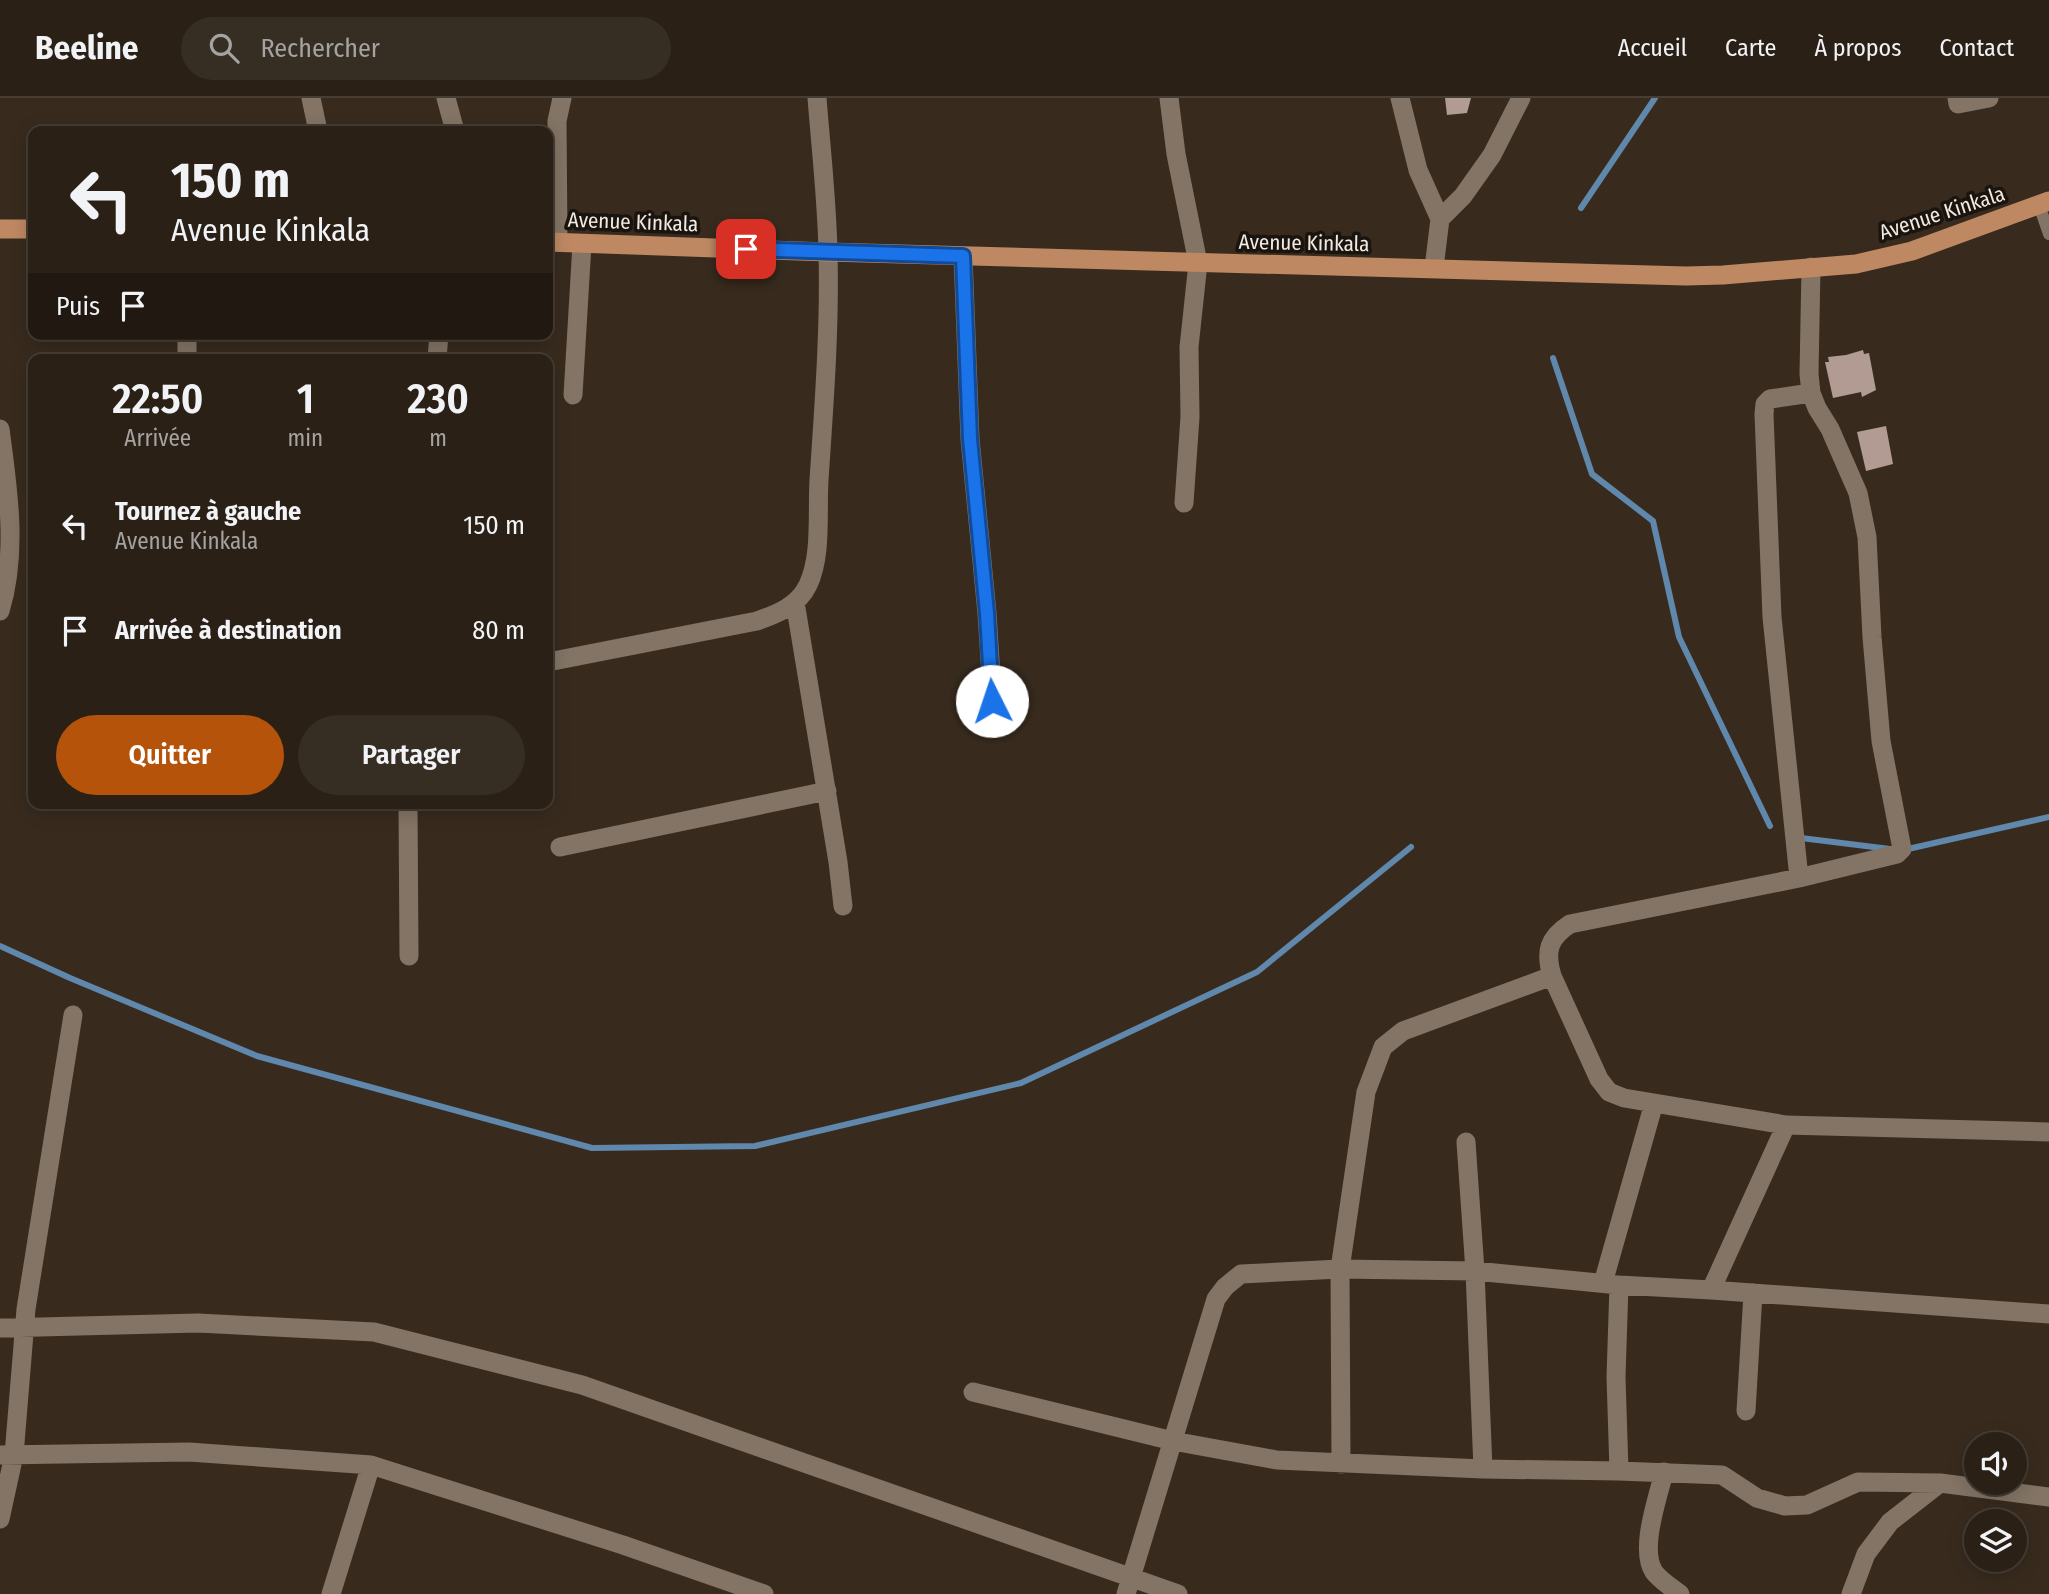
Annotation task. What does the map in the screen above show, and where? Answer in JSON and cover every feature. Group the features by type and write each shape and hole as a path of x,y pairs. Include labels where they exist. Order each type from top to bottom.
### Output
{"main road":[{"name":"Avenue Kinkala","path":"553,242 1686,276 1856,264 1912,251 2044,203"},
{"path":"0,229 28,229"}],"street":[{"path":"312,98 317,126"},
{"path":"446,98 454,126"},
{"path":"553,242 557,121 562,98"},
{"path":"553,661 757,621 778,614 795,602 807,586 817,557 828,252 817,98"},
{"path":"1169,98 1198,263 1189,347 1190,417 1184,503"},
{"path":"1400,98 1418,170 1440,219 1434,268"},
{"path":"1440,219 1463,196 1492,155 1521,98"},
{"path":"1957,98 1958,104 1989,98"},
{"path":"573,395 582,244"},
{"path":"963,256 970,439 987,613 994,723"},
{"path":"1811,267 1811,393 1858,493 1867,537 1881,741 1902,849 1897,854 1799,878 1570,925 1558,932 1550,945 1547,960 1599,1079 1609,1092 1624,1098 1786,1125 2049,1132"},
{"path":"1799,878 1772,617 1764,414 1765,404 1770,399 1811,393"},
{"path":"0,429 10,503 10,560 0,611"},
{"path":"795,602 827,791 843,906"},
{"path":"560,847 827,791"},
{"path":"408,809 409,956"},
{"path":"1341,1464 1340,1269 1366,1093 1383,1047 1403,1031 1552,976"},
{"path":"0,1519 24,1327 73,1015"},
{"path":"1619,1471 1611,1284 1654,1103"},
{"path":"1712,1290 1786,1125"},
{"path":"1466,1142 1475,1271 1483,1469"},
{"path":"1128,1586 1216,1299 1225,1287 1241,1274 1340,1269 1475,1271 1611,1284 2049,1314"},
{"path":"1746,1411 1753,1293"},
{"path":"0,1328 198,1323 374,1332 582,1385 918,1502 1128,1586 1178,1594"},
{"path":"973,1392 1173,1441 1277,1460 1722,1475 1757,1498 1785,1506 1807,1505 1858,1482 1940,1483 2049,1497"},
{"path":"7,1455 189,1451 371,1465 624,1545 764,1594"},
{"path":"331,1594 371,1465"},
{"path":"1664,1472 1648,1554 1654,1571 1680,1594"},
{"path":"1851,1594 1866,1554 1890,1522 1940,1483"}],"lane":[{"path":"2044,203 2049,234"}],"building":[{"path":"1445,98 1471,98 1467,113 1447,115"},
{"path":"1863,350 1864,354 1869,353 1876,390 1862,397 1861,392 1833,398 1825,362 1829,362 1828,357"},
{"path":"1886,426 1893,464 1866,471 1857,432"}],"waterway":[{"path":"1581,208 1655,98"},
{"path":"1553,358 1592,474 1653,521 1679,637 1770,826"},
{"path":"1908,849 2049,817"},
{"path":"1801,838 1890,849"},
{"path":"0,946 257,1056 592,1148 755,1146 1021,1083 1257,972 1411,847"}],"route":[{"path":"746,249 963,256 970,439 987,613 992,701"}]}
